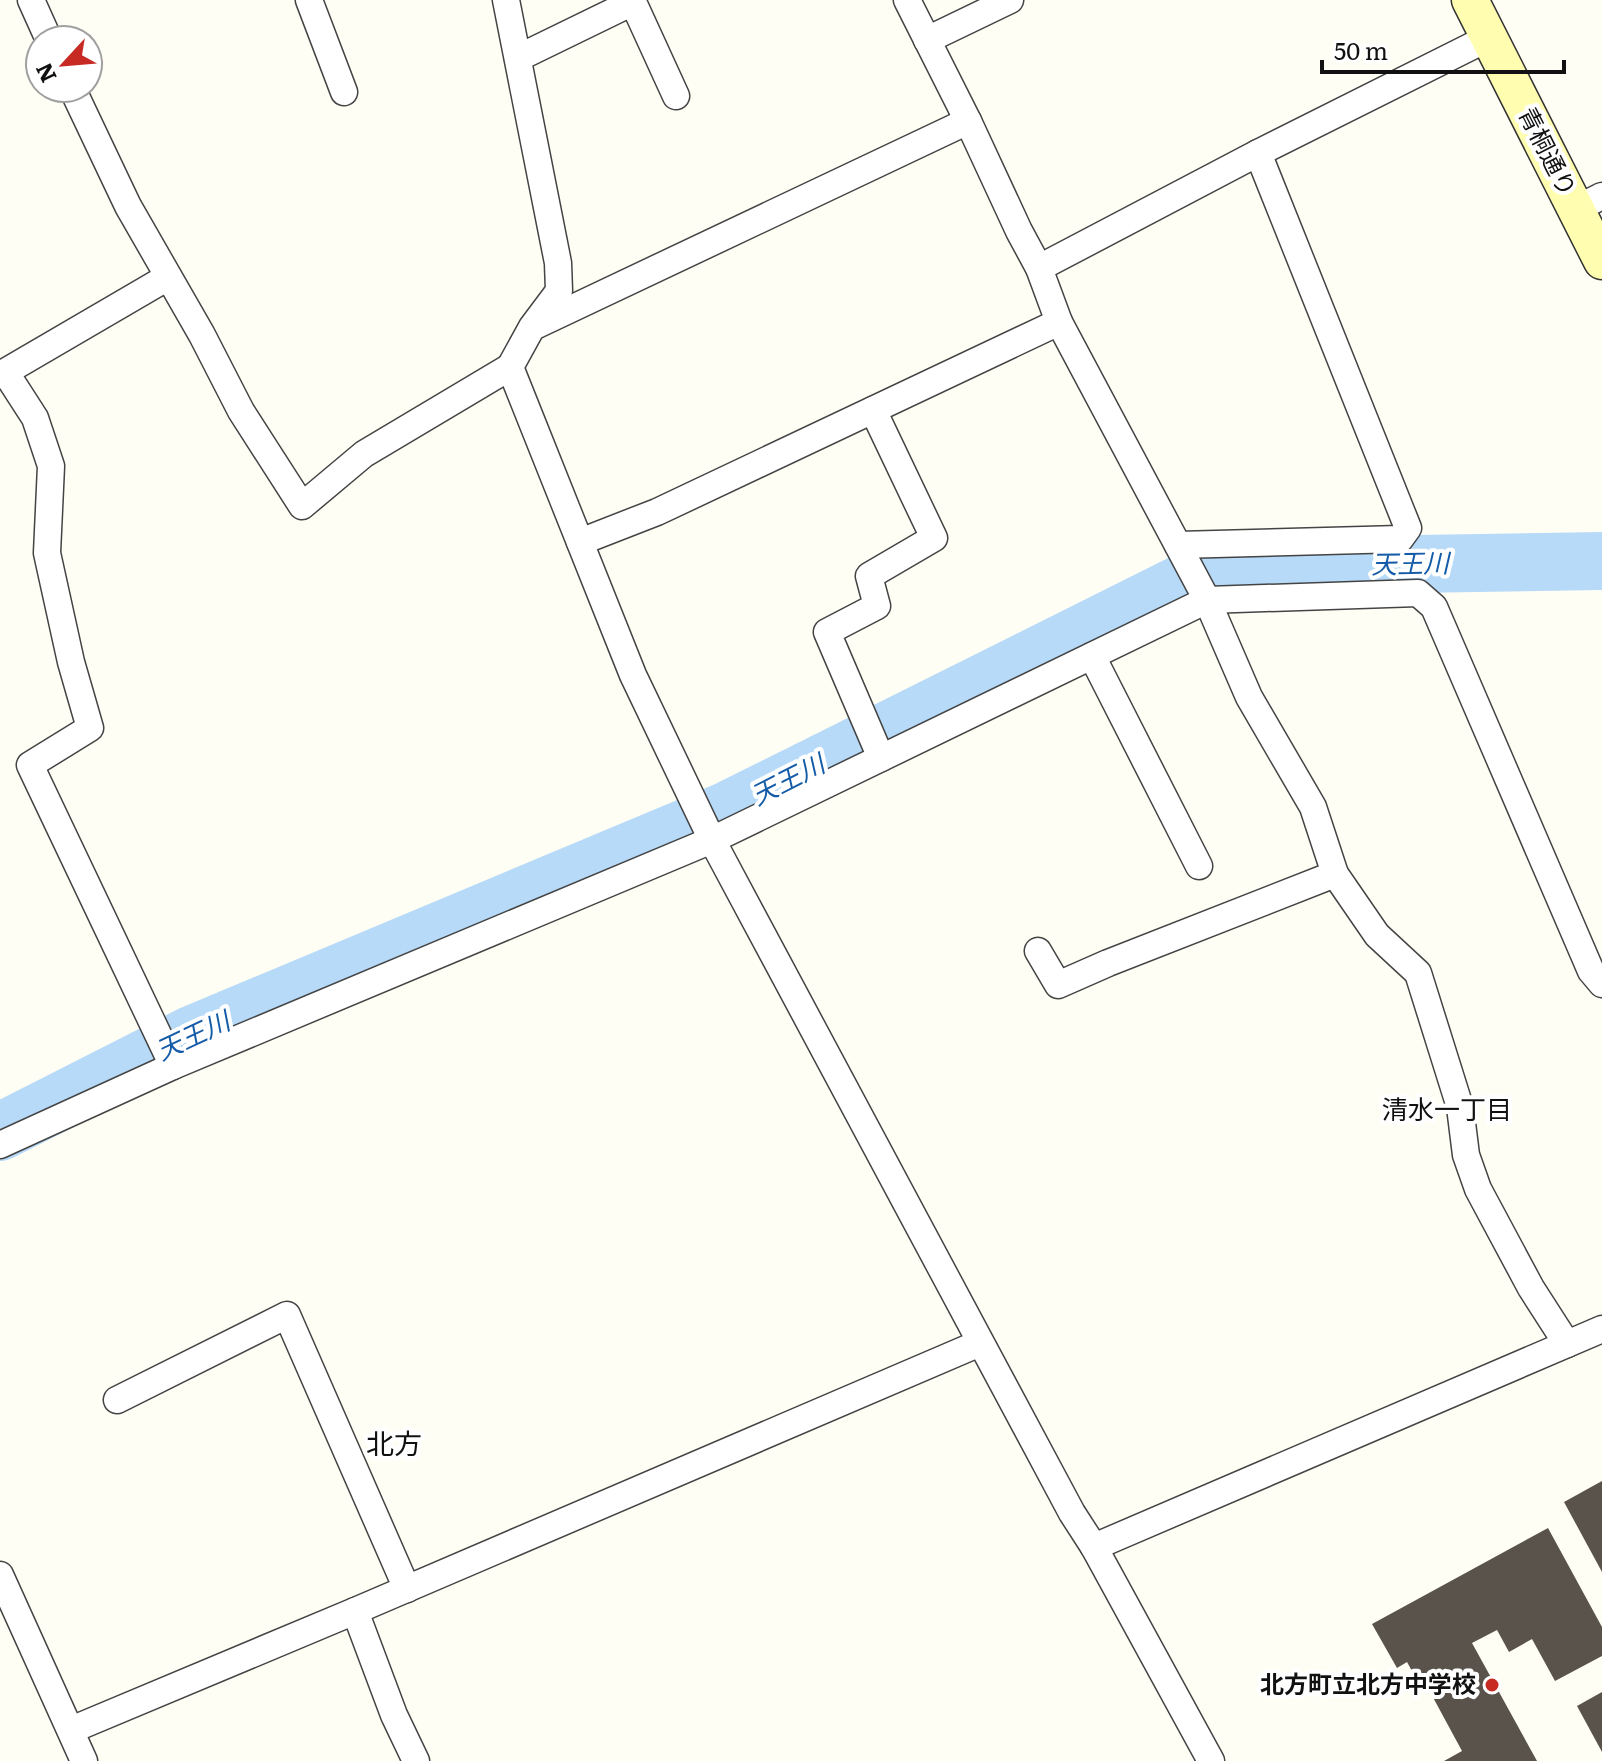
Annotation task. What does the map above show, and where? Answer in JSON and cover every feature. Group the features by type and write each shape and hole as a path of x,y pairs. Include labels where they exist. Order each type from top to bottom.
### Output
{"street":[{"path":"31,0 42,24"},
{"path":"309,0 344,92"},
{"path":"80,104 128,206 202,335 241,411 302,506 364,454 510,367 532,327 559,291 558,263 506,0"},
{"path":"907,0 1039,268 1059,322 1207,600 1249,697 1313,807 1335,874 1377,935 1418,973 1460,1107 1466,1155 1478,1189 1531,1288 1567,1344"},
{"path":"927,40 1010,0"},
{"name":"青桐通り","path":"1470,0 1589,202 1602,261"},
{"path":"518,58 633,2 676,96"},
{"path":"1039,268 1258,153 1490,37"},
{"path":"532,327 968,121"},
{"path":"1178,545 1400,539 1408,528 1258,153"},
{"path":"168,277 3,374 35,418 51,466 47,553 71,662 90,728 30,765 173,1066"},
{"path":"580,542 657,512 1059,322"},
{"path":"510,367 633,675 712,840 1072,1513 1094,1547 1211,1761"},
{"path":"873,410 934,538 869,576 877,606 827,632 881,758"},
{"path":"0,1145 173,1066 712,840 1207,600 1418,593 1434,607 1591,971 1602,984"},
{"path":"1092,656 1199,866"},
{"path":"1038,951 1058,985 1335,874"},
{"path":"117,1400 287,1315 407,1589"},
{"path":"1094,1547 1602,1329"},
{"path":"71,1730 980,1343"},
{"path":"0,1575 84,1761"},
{"path":"355,1611 394,1715 416,1761"}],"building":[{"path":"1602,1481 1602,1572 1564,1502"},
{"path":"1548,1528 1602,1627 1602,1656 1555,1681 1532,1639 1509,1652 1497,1630 1472,1643 1537,1761 1444,1761 1462,1751 1429,1690 1424,1693 1407,1662 1397,1668 1372,1624"},
{"path":"1602,1692 1602,1752 1577,1706"}],"waterway":[{"name":"天王川","path":"0,1132 191,1035 726,811 1215,567 1602,561"}],"place":[{"name":"北方町立北方中学校","path":"1492,1685"}],"district":[{"name":"清水一丁目","path":"1447,1110"},
{"name":"北方","path":"394,1444"}]}
